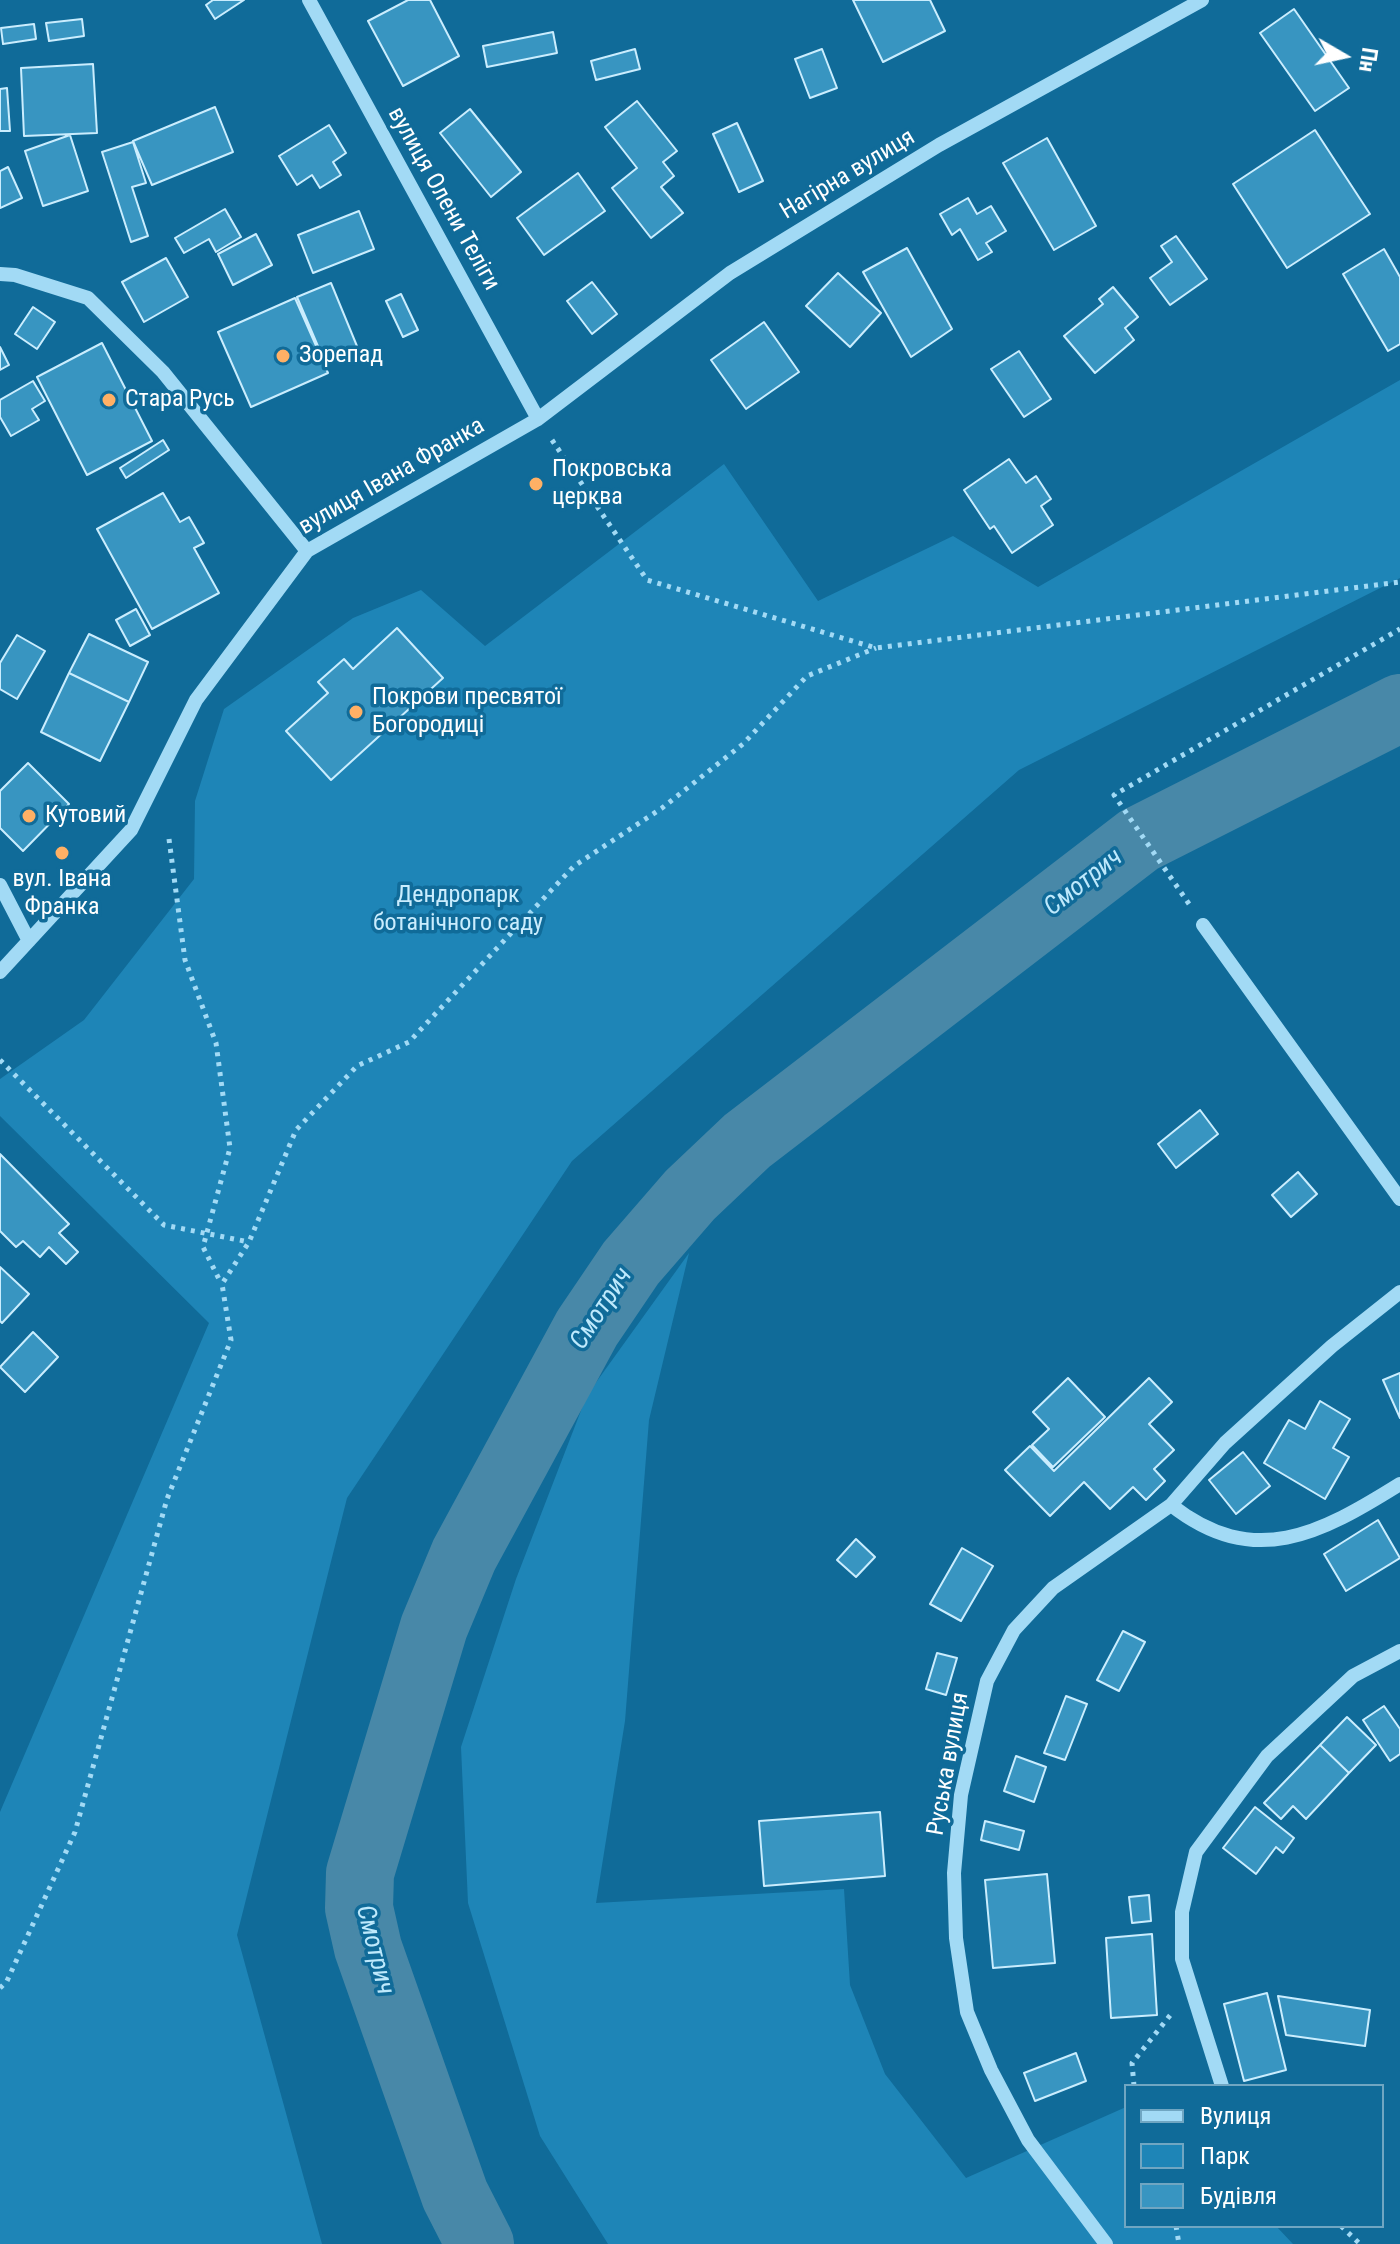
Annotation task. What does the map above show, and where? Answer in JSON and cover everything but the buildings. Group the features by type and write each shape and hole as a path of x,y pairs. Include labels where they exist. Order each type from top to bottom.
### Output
{"street":[{"name":"вулиця Олени Теліги","path":"309,0 538,419"},
{"name":"Нагірна вулиця","path":"538,419 730,273 939,145 1202,0"},
{"path":"0,274 15,275 88,298 163,372 307,551"},
{"name":"вулиця Івана Франка","path":"0,972 131,830 196,700 307,551 538,419"},
{"path":"0,885 29,941"},
{"path":"1203,925 1400,1199"},
{"name":"Руська вулиця","path":"1106,2244 1028,2140 991,2070 967,2012 956,1938 954,1873 961,1795 987,1681 1014,1630 1053,1588 1171,1505 1225,1443 1332,1346 1400,1292"},
{"path":"1171,1505 1197,1525 1217,1534 1246,1542 1281,1541 1326,1527 1400,1484"},
{"path":"1221,2084 1182,1959 1182,1912 1196,1852 1267,1756 1353,1676 1400,1651"}],"path":[{"path":"538,419 647,580 876,648"},
{"path":"222,1284 249,1242 296,1130 357,1066 409,1042 574,866 662,808 743,744 807,676 876,648 1400,582"},
{"path":"1203,925 1114,795 1400,629"},
{"path":"0,1988 7,1981 75,1832 167,1499 231,1340 222,1284 203,1247 230,1148 216,1043 185,960 169,839"},
{"path":"0,1060 164,1225 249,1242"},
{"path":"1134,2084 1132,2063 1176,2007"},
{"path":"1343,2228 1360,2244"}],"green space":[{"name":"Дендропарк ботанічного саду","path":"1400,380 1400,578 1019,770 572,1161 347,1498 237,1935 322,2244 0,2244 0,1812 209,1323 0,1116 0,1079 84,1020 194,879 195,801 224,709 353,618 421,590 485,646 724,464 818,601 953,536 1038,587"},
{"path":"689,1253 649,1420 625,1721 596,1903 844,1889 850,1985 885,2074 966,2178 1124,2108 1124,2228 1278,2228 1293,2244 608,2244 540,2136 468,1903 461,1747 516,1579 587,1395"}],"waterway":[{"name":"Смотрич","path":"480,2244 455,2195 368,1948 359,1908 360,1873 434,1627 464,1555 587,1328 631,1263 690,1195 747,1141 1139,840 1400,708"}],"place":[{"name":"Зорепад","path":"283,356"},
{"name":"Стара Русь","path":"109,400"},
{"name":"Покровська церква","path":"536,484"},
{"name":"Покрови пресвятої Богородиці","path":"356,712"},
{"name":"Кутовий","path":"29,816"},
{"name":"вул. Івана Франка","path":"62,853"}]}
